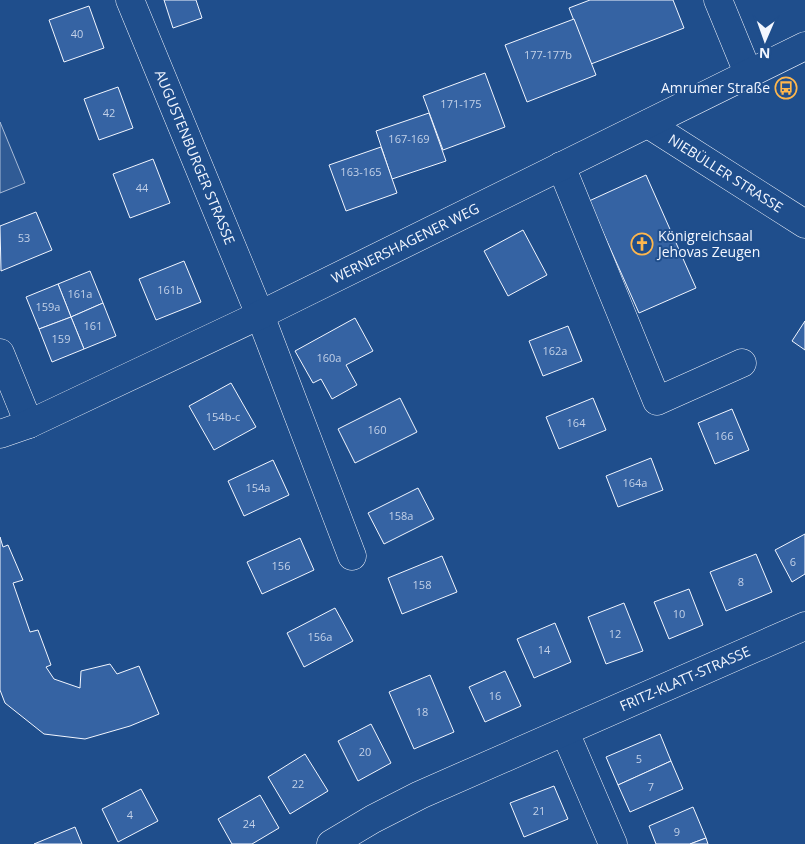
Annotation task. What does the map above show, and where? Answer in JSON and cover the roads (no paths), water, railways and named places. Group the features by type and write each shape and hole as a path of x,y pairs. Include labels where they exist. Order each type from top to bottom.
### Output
{"street":[{"name":"AUGUSTENBURGER STRASSE","path":"130,0 260,315 352,556"},
{"path":"718,0 748,73"},
{"name":"WERNERSHAGENER WEG","path":"0,434 29,424 260,315 805,46"},
{"name":"NIEBÜLLER STRASSE","path":"648,124 805,224"},
{"path":"561,166 657,401 742,363"},
{"path":"0,353 29,424"},
{"name":"FRITZ-KLATT-STRASSE","path":"331,844 372,819 420,795 805,626"},
{"path":"564,732 613,844"}],"place":[{"name":"Amrumer Straße","path":"786,88"},
{"name":"Königreichsaal Jehovas Zeugen","path":"642,244"}]}
